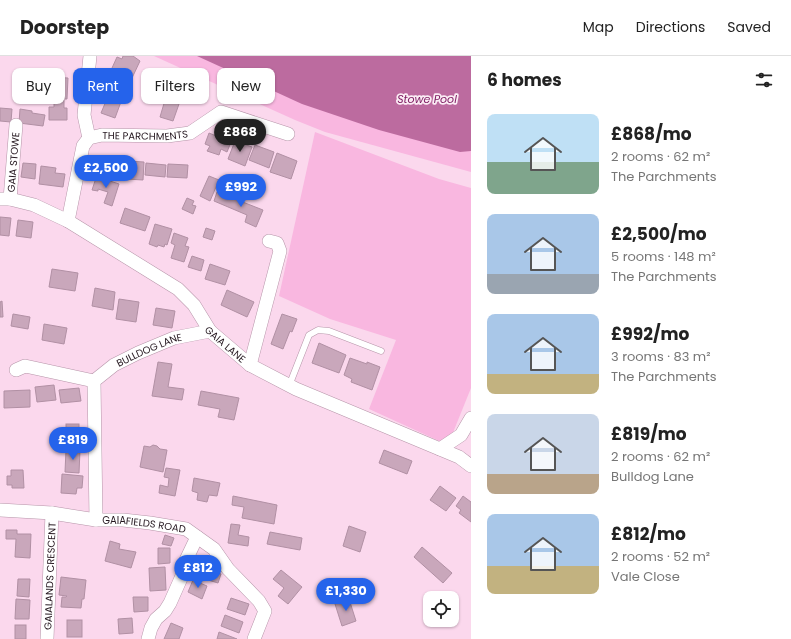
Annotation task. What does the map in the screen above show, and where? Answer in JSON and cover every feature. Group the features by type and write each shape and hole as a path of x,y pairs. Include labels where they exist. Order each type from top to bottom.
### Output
{"street":[{"name":"THE PARCHMENTS","path":"89,138 84,115 90,56"},
{"name":"THE PARCHMENTS","path":"68,221 83,146 89,138 102,135 167,136 190,133 221,112 288,134"},
{"name":"GAIA STOWE","path":"5,199 16,125"},
{"name":"GAIA LANE","path":"5,199 34,205 68,221 178,289 194,305 210,331 250,365 289,386 459,457 471,466"},
{"path":"250,365 280,251 277,243 269,241"},
{"name":"BULLDOG LANE","path":"94,381 114,365 138,353 174,338 210,331"},
{"path":"21,366 94,381 96,520"},
{"path":"440,450 461,435 471,418"},
{"name":"GAIAFIELDS ROAD","path":"0,510 52,513 96,520 123,520 186,529 214,549 228,569 259,601 265,610 254,639"},
{"name":"GAIALANDS CRESCENT","path":"47,639 52,513"},
{"path":"148,639 151,628 156,619 165,611 170,603 182,576 186,560 197,537"}],"lane":[{"path":"289,386 309,335 318,330 329,331 382,351"}],"shaded area":[{"name":"Stowe Pool","path":"154,56 471,56 471,172 325,132 260,104 275,104 275,68 217,68 217,85 209,81 209,68 180,68"},
{"path":"315,132 439,179 471,188 471,388 448,445 369,409 396,340 330,319 279,296"}],"water":[{"name":"Stowe Pool","path":"197,56 471,56 471,151 460,152 379,130 302,104 275,92 275,68 223,68"}],"building":[{"path":"123,56 133,56 140,61 133,76 133,68 112,68 117,57 122,59"},
{"path":"65,78 68,78 67,99 65,99"},
{"path":"54,104 64,104 64,108 67,108 67,120 49,120 49,107 54,107"},
{"path":"105,104 120,104 115,118 101,113"},
{"path":"164,104 179,104 173,121 160,117"},
{"path":"0,108 12,109 11,122 0,121"},
{"path":"20,109 45,115 43,126 19,123"},
{"path":"209,133 231,142 227,152 221,149 219,155 207,151 210,146 205,144"},
{"path":"235,141 252,147 245,166 228,159"},
{"path":"255,145 274,152 269,168 249,160"},
{"path":"277,153 297,161 291,179 270,172"},
{"path":"128,161 144,162 143,180 127,179"},
{"path":"23,163 36,164 35,179 21,177"},
{"path":"146,163 166,165 165,177 145,175"},
{"path":"168,164 188,165 187,178 167,177"},
{"path":"41,166 56,168 55,173 65,174 63,187 39,184"},
{"path":"97,175 119,184 112,206 104,203 108,192 98,189 98,191 92,190"},
{"path":"209,176 219,180 210,201 200,196"},
{"path":"217,192 263,210 256,227 245,222 247,215 214,201"},
{"path":"187,198 194,201 192,205 196,206 193,214 182,209"},
{"path":"125,208 150,217 145,231 120,223"},
{"path":"0,217 11,218 9,236 0,235"},
{"path":"18,220 33,222 31,238 16,236"},
{"path":"155,224 172,229 167,245 165,244 164,247 158,245 157,247 149,244"},
{"path":"206,228 215,231 212,240 203,237"},
{"path":"174,233 188,238 185,246 189,247 184,262 171,258 175,245 171,243"},
{"path":"192,256 204,260 201,271 188,267"},
{"path":"210,264 230,271 225,285 205,279"},
{"path":"52,269 78,273 75,291 49,287"},
{"path":"95,288 115,292 113,310 92,306"},
{"path":"227,290 254,302 247,317 221,305"},
{"path":"119,299 139,302 136,322 116,319"},
{"path":"2,301 3,317 0,317 0,302"},
{"path":"156,308 175,311 172,328 153,325"},
{"path":"13,314 30,317 28,329 11,326"},
{"path":"282,314 297,319 292,332 290,331 283,349 271,344"},
{"path":"44,324 67,328 64,344 42,340"},
{"path":"319,343 346,355 339,373 312,363"},
{"path":"350,358 380,367 372,390 351,382 352,379 344,375"},
{"path":"158,362 172,364 168,387 184,389 182,400 152,396"},
{"path":"54,385 56,400 37,402 35,387"},
{"path":"79,388 81,401 61,403 59,390"},
{"path":"30,390 30,407 4,408 4,391"},
{"path":"201,391 239,398 234,420 218,417 220,409 198,405"},
{"path":"66,424 79,424 79,446 66,446"},
{"path":"153,445 160,449 167,450 163,472 140,467 144,446 150,447"},
{"path":"66,450 80,450 79,473 65,472"},
{"path":"384,450 412,461 407,474 379,463"},
{"path":"166,468 180,470 175,496 159,493 160,485 168,487 169,478 164,477"},
{"path":"11,470 23,470 24,488 12,488 12,485 7,485 7,476 11,476"},
{"path":"62,474 83,476 82,488 77,488 76,494 61,493"},
{"path":"194,478 220,483 217,496 209,495 207,502 197,500 198,493 192,491"},
{"path":"440,486 456,498 446,511 430,500"},
{"path":"233,496 277,505 274,524 242,518 244,507 232,505"},
{"path":"463,496 471,502 471,522 459,513 461,510 456,506"},
{"path":"231,524 240,525 238,535 249,537 248,546 228,543"},
{"path":"349,526 366,532 360,552 343,546"},
{"path":"6,530 17,530 17,534 31,534 30,558 15,557 16,539 6,539"},
{"path":"270,532 302,538 300,550 267,544"},
{"path":"165,535 174,538 171,546 162,544"},
{"path":"110,541 120,544 119,549 136,552 131,568 105,561"},
{"path":"422,547 452,573 443,583 414,557"},
{"path":"158,548 170,548 170,563 158,564"},
{"path":"165,567 166,590 150,591 149,568"},
{"path":"212,570 221,574 218,583 208,580"},
{"path":"281,570 302,587 288,604 278,596 284,588 273,579"},
{"path":"61,577 86,580 84,599 82,599 81,608 61,607 62,597 67,596 59,595"},
{"path":"18,579 30,579 29,597 17,596"},
{"path":"193,580 207,586 202,599 188,592"},
{"path":"133,597 148,597 148,611 134,612"},
{"path":"231,598 249,604 245,615 227,609"},
{"path":"16,599 30,600 29,619 15,619"},
{"path":"349,599 356,621 342,626 335,604"},
{"path":"225,615 243,622 239,633 221,626"},
{"path":"132,618 133,633 119,634 118,619"},
{"path":"67,620 82,620 82,637 67,637"},
{"path":"171,623 183,628 179,639 164,639"},
{"path":"15,625 26,625 26,639 15,639"},
{"path":"219,632 237,639 217,639"}]}
